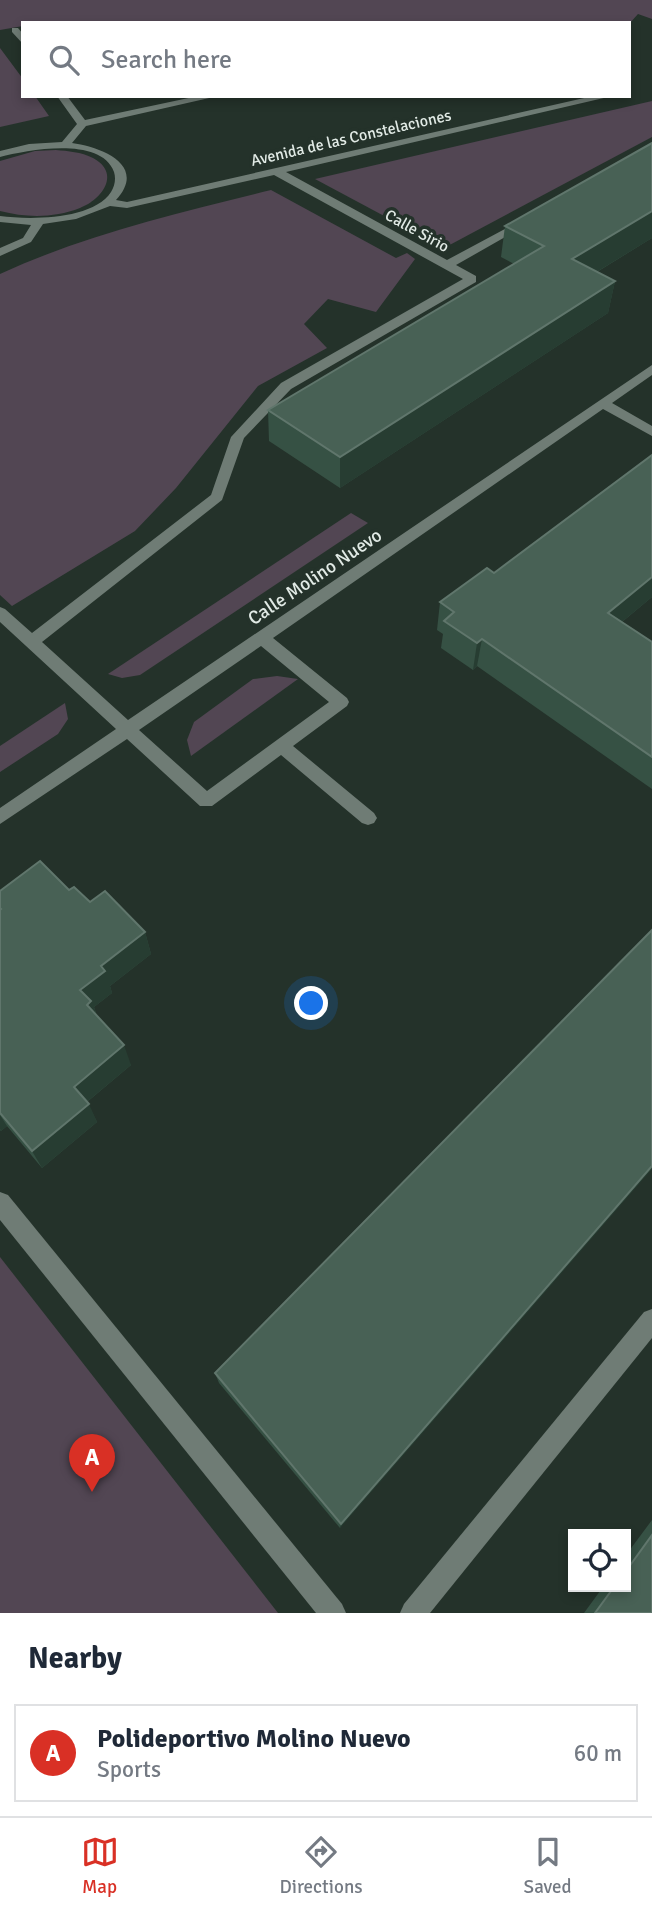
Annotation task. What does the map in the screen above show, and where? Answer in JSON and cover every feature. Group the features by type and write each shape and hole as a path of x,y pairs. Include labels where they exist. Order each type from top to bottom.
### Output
{"street":[{"path":"15,30 21,38"},
{"path":"63,98 82,124"},
{"path":"66,144 82,124 204,98"},
{"name":"Avenida de las Constelaciones","path":"106,202 127,205 599,98"},
{"path":"0,154 23,147 66,144 88,148 105,155 117,165 121,177 117,190 106,202 64,220 38,223 0,219"},
{"name":"Calle Sirio","path":"277,172 447,265 537,216"},
{"path":"0,252 27,240 38,223"},
{"path":"32,642 216,497 238,437 286,386 472,279 447,265"},
{"name":"Calle Molino Nuevo","path":"0,817 652,369"},
{"path":"602,403 652,432"},
{"path":"0,613 206,801 341,702 261,637"},
{"path":"282,746 368,818"},
{"path":"0,1203 333,1613"},
{"path":"413,1613 652,1320"}],"shaded area":[{"path":"0,0 652,0 652,19 638,14 631,22 21,21 21,26 0,30"},
{"path":"0,48 21,76 21,98 36,98 49,116 0,127"},
{"path":"652,101 652,137 444,248 315,179"},
{"path":"56,150 84,154 101,164 107,178 102,192 88,204 60,214 30,216 0,211 0,161 35,151"},
{"path":"271,190 396,258 407,253 415,259 376,312 328,299 304,324 327,348 258,386 176,488 135,531 12,606 0,595 0,274 99,236"},
{"path":"351,513 368,523 140,675 122,678 108,674"},
{"path":"277,676 298,679 191,756 187,740 194,722 253,679"},
{"path":"65,703 68,719 58,734 0,772 0,746"},
{"path":"0,1257 278,1613 0,1613"}],"building":[{"path":"652,143 652,211 572,259 615,281 340,457 268,410 544,246 505,226"},
{"path":"652,455 652,577 608,613 652,642 652,757 482,639 477,643 444,621 454,612 440,602 487,568 494,573"},
{"path":"40,861 69,890 74,887 90,902 105,891 145,932 101,966 105,971 80,990 91,1001 87,1005 124,1045 74,1087 89,1104 32,1151 0,1113 0,891"},
{"path":"652,930 652,1166 341,1524 215,1373"},
{"path":"652,1535 652,1613 595,1613 610,1592 631,1592 631,1564"}],"place":[{"name":"Polideportivo Molino Nuevo","path":"92,1492"}]}
